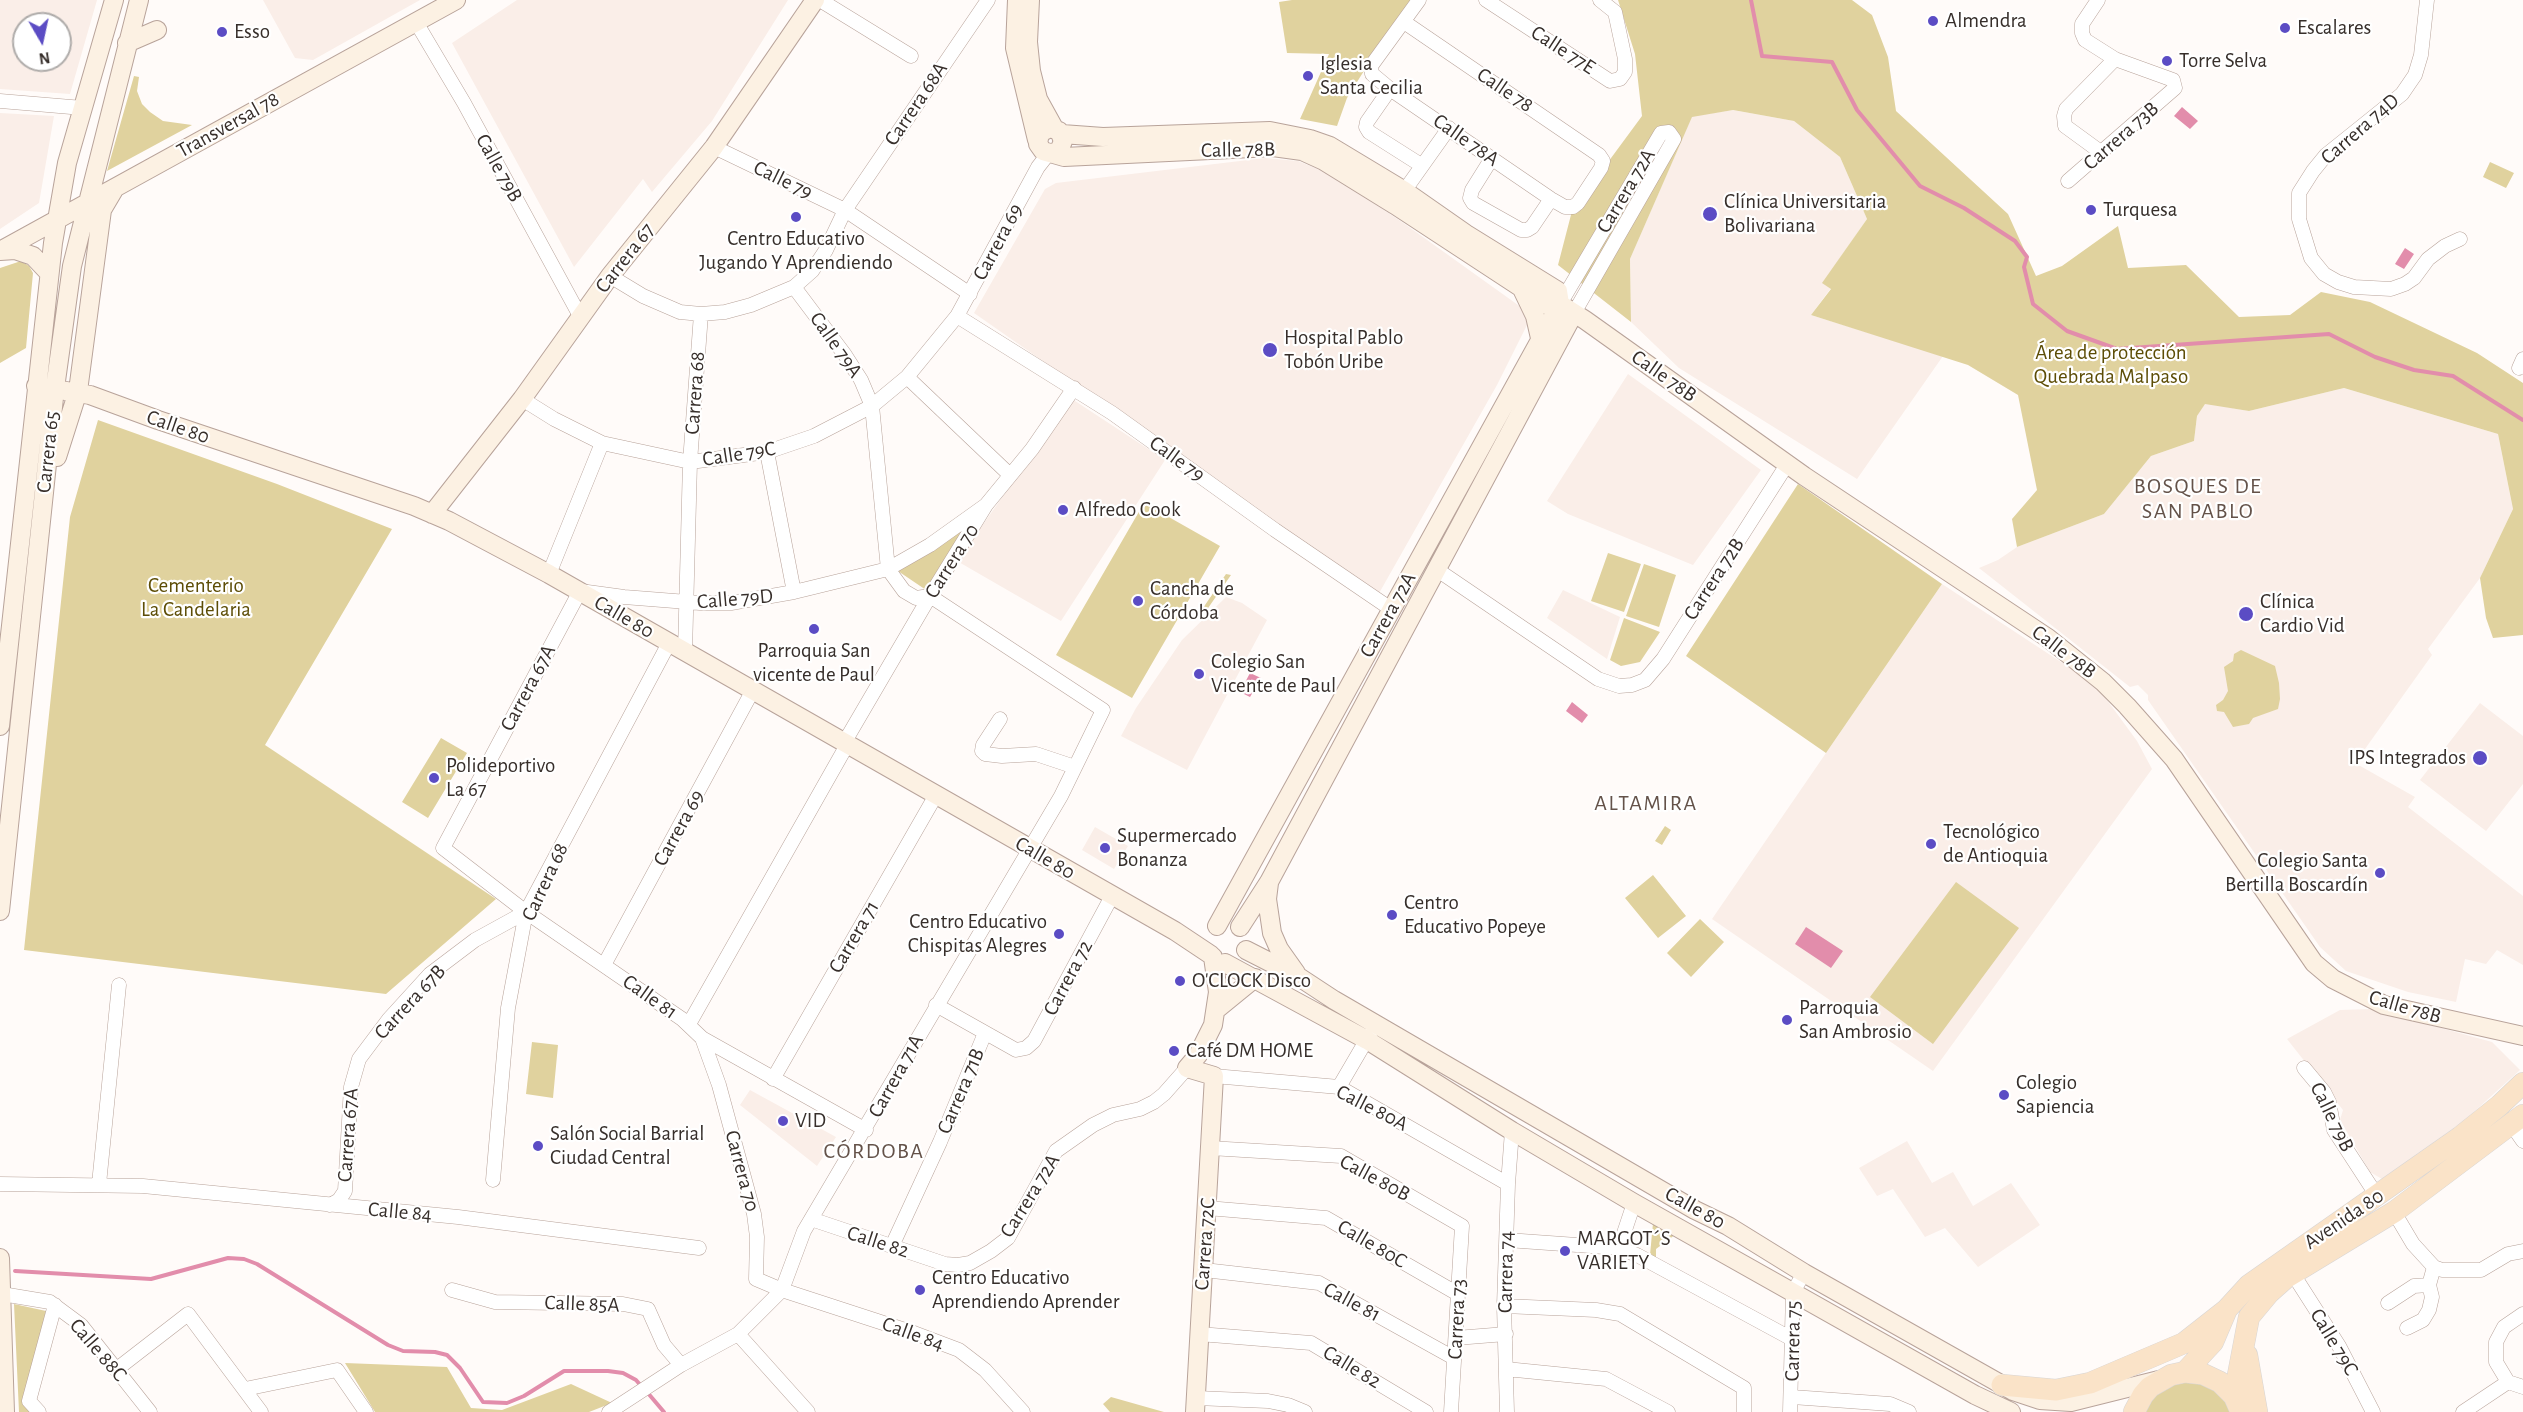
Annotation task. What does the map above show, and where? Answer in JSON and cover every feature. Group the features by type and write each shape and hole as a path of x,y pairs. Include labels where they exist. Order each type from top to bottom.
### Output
{"main road":[{"name":"Carrera 65","path":"0,726 36,386 57,218 67,163 114,0"},
{"name":"Carrera 65","path":"0,911 5,801 72,266 86,202 139,0"},
{"name":"Transversal 78","path":"0,251 456,0"},
{"name":"Carrera 67","path":"432,514 522,399 610,276 714,147 815,0"},
{"path":"1017,0 1015,48 1043,152"},
{"path":"1030,0 1028,42 1031,71 1038,99 1058,131"},
{"path":"127,43 157,30"},
{"path":"1038,99 1064,124 1103,137"},
{"path":"1043,152 1043,130 1058,131"},
{"name":"Calle 78B","path":"1058,131 1103,137 1270,131 1290,134 1330,146 1399,197 1432,230 1549,306 1567,308 1788,464 2048,638 2119,697 2174,759 2314,963 2333,979 2384,1005 2517,1035 2523,1050"},
{"name":"Calle 78B","path":"1043,152 1073,158 1273,147 1302,152 1399,197 1467,234 1558,291 1567,308"},
{"path":"39,538 62,437 78,391 102,210 118,184"},
{"path":"1432,230 1442,226 1467,234"},
{"path":"0,251 15,250 33,256 49,273"},
{"path":"72,266 91,287"},
{"path":"1522,289 1535,315 1540,338"},
{"name":"Carrera 72A","path":"1215,928 1540,338 1567,308"},
{"name":"Carrera 72A","path":"1239,927 1269,882 1559,340 1567,308"},
{"path":"1559,340 1577,331 1598,329"},
{"name":"Calle 80","path":"36,386 78,391 432,514 580,591 1175,931 1218,960 1371,1032 1728,1226 1804,1273 2027,1397 2064,1402 2086,1399 2159,1380"},
{"path":"0,677 7,649"},
{"path":"1350,684 1371,693"},
{"path":"1269,882 1267,899 1272,933 1279,949 1299,977"},
{"path":"1175,931 1215,928 1228,923 1239,927 1246,938 1246,950 1238,960 1218,960 1207,945 1209,934 1215,928"},
{"name":"Calle 80","path":"1246,950 1299,977 1371,1032 1512,1131 1634,1203 1975,1395 2011,1412"},
{"name":"Carrera 72A","path":"1187,1068 1207,1041 1217,1009 1218,960"},
{"path":"1217,1009 1255,978"},
{"name":"Calle 80A","path":"1187,1068 1214,1076"},
{"name":"Carrera 72C","path":"1196,1405 1214,1076"},
{"name":"Avenida 80","path":"2185,1372 2213,1342 2227,1309 2241,1292 2471,1128 2523,1083"},
{"name":"Avenida 80","path":"2238,1404 2249,1317 2269,1293 2293,1274 2394,1212 2519,1127"},
{"path":"0,1258 5,1412"},
{"path":"2002,1385 2056,1390 2090,1383 2184,1343 2227,1309"},
{"path":"2245,1342 2257,1412"},
{"path":"2134,1412 2143,1395 2159,1380 2185,1372 2212,1378 2238,1404"}],"street":[{"path":"820,0 911,56"},
{"name":"Carrera 68A","path":"845,210 988,0"},
{"path":"1404,22 1419,0"},
{"name":"Calle 77E","path":"1486,0 1610,81 1620,79 1625,72 1626,59 1615,12 1606,4"},
{"path":"2098,0 2085,18 2081,29 2085,40 2115,58 2066,109 2065,126 2102,153"},
{"name":"Carrera 74D","path":"2427,0 2421,55 2415,75 2402,94 2319,163 2303,183 2299,193 2299,219 2311,258 2324,274 2354,287 2391,289 2405,284 2414,278 2428,259 2445,246 2460,239"},
{"name":"Calle 79B","path":"416,22 464,103 580,316"},
{"name":"Calle 78A","path":"1404,22 1370,70 1372,74 1390,89 1565,207"},
{"name":"Calle 78","path":"1404,22 1599,155 1603,161"},
{"name":"Carrera 73B","path":"2068,181 2175,88 2173,80 2115,58"},
{"path":"1390,89 1367,122 1366,127 1369,132 1421,165"},
{"path":"0,101 83,108"},
{"path":"1399,197 1449,128"},
{"name":"Carrera 72A","path":"1669,132 1674,139 1567,308 1661,133 1669,132"},
{"name":"Calle 79","path":"714,147 845,210 970,294"},
{"name":"Carrera 69","path":"957,316 1043,152"},
{"path":"1492,158 1472,190 1470,198 1473,203 1521,230 1527,230 1532,227 1551,199"},
{"name":"Carrera 72A","path":"1565,207 1573,207 1578,203 1601,168 1603,161"},
{"path":"610,276 644,296 680,312 701,314 725,312 751,305 794,286 812,271 826,250 845,210"},
{"name":"Calle 79A","path":"794,286 845,355 861,380 872,406"},
{"name":"Carrera 68","path":"685,652 690,462 701,314"},
{"name":"Calle 79","path":"957,316 1074,388 1391,609"},
{"name":"Calle 79C","path":"522,399 554,419 602,443 690,462 767,452 814,436 872,406 907,377 957,316"},
{"path":"907,377 1010,475"},
{"name":"Carrera 70","path":"689,1024 930,596 986,505 1032,449 1074,388"},
{"path":"872,406 888,569 904,591 916,598 930,596"},
{"path":"549,574 602,443"},
{"path":"767,452 794,592"},
{"name":"Carrera 72B","path":"1436,569 1598,679 1619,686 1632,685 1645,680 1663,659 1788,464"},
{"name":"Calle 79D","path":"580,591 688,603 731,603 794,592 888,569 930,545 986,505"},
{"name":"Carrera 67A","path":"443,848 580,591"},
{"name":"Carrera 71A","path":"609,1412 681,1365 738,1334 782,1290 804,1231 866,1130 936,1005 1061,796 1103,710 930,596"},
{"name":"Carrera 68","path":"494,1180 508,1008 526,912 669,643"},
{"name":"Carrera 69","path":"604,965 753,690"},
{"path":"1000,719 983,745 982,751 985,754 1002,756 1036,754 1075,767"},
{"name":"Carrera 71","path":"773,1079 936,795"},
{"name":"Calle 81","path":"443,848 526,912 689,1024 702,1038 866,1130"},
{"name":"Carrera 72","path":"985,1033 1016,1050 1026,1048 1034,1041 1112,896"},
{"name":"Carrera 67B","path":"359,1059 389,1019 430,974 475,940 526,912"},
{"path":"99,1184 119,985"},
{"path":"936,1005 985,1033"},
{"path":"1339,1087 1371,1032"},
{"name":"Carrera 71B","path":"892,1246 940,1142 985,1033"},
{"name":"Carrera 70","path":"702,1038 719,1085 754,1214 757,1237 756,1279 782,1290"},
{"name":"Carrera 67A","path":"330,1205 339,1200 345,1191 351,1087 359,1059"},
{"name":"Carrera 72A","path":"945,1264 970,1263 992,1251 1008,1238 1056,1151 1093,1125 1113,1115 1140,1109 1154,1102 1187,1068"},
{"name":"Calle 79B","path":"2304,1068 2324,1092 2329,1102 2334,1130 2377,1196"},
{"name":"Calle 80A","path":"1214,1076 1339,1087 1508,1184"},
{"name":"Carrera 74","path":"1507,1412 1504,1306 1512,1131"},
{"name":"Calle 80B","path":"1210,1148 1341,1156 1462,1226"},
{"name":"Calle 84","path":"0,1184 143,1186 458,1216 699,1248"},
{"path":"1619,1248 1634,1203"},
{"name":"Calle 80C","path":"1207,1208 1326,1218 1458,1294"},
{"path":"2394,1212 2413,1244 2434,1267 2447,1271 2477,1270 2508,1254 2523,1251"},
{"name":"Calle 82","path":"812,1219 945,1264"},
{"name":"Carrera 73","path":"1450,1412 1462,1226"},
{"path":"1507,1240 1619,1248 1637,1255 1792,1339"},
{"path":"2407,1329 2423,1320 2429,1310 2432,1297 2429,1285 2434,1267"},
{"name":"Calle 81","path":"1204,1270 1320,1283 1454,1358"},
{"name":"Carrera 75","path":"1790,1412 1793,1292 1804,1273"},
{"name":"Calle 79C","path":"2293,1274 2339,1346 2373,1412"},
{"path":"2388,1303 2414,1286 2429,1285"},
{"name":"Calle 85A","path":"452,1290 495,1302 623,1304 648,1310 664,1345 681,1365"},
{"name":"Calle 84","path":"782,1290 842,1308 959,1350 985,1370 1023,1412"},
{"name":"Calle 88C","path":"2,1294 55,1305 81,1325 150,1412"},
{"path":"39,1412 29,1401 55,1305"},
{"path":"1504,1306 1596,1310 1620,1314 1746,1389 1744,1412"},
{"path":"117,1369 188,1314 261,1412"},
{"path":"2523,1314 2504,1327 2496,1342 2496,1362 2508,1382 2523,1387"},
{"path":"738,1334 808,1412"},
{"name":"Calle 82","path":"1199,1334 1311,1343 1426,1412"},
{"path":"1456,1338 1506,1334"},
{"path":"1506,1369 1606,1379 1668,1412"},
{"path":"245,1389 337,1370 366,1412"},
{"path":"2463,1412 2508,1382"},
{"path":"1791,1397 1890,1404 1910,1412"},
{"path":"1196,1405 1268,1401 1305,1412"}],"shaded area":[{"path":"0,0 97,0 70,94 0,89"},
{"path":"263,0 420,0 313,60 295,58"},
{"path":"517,0 788,0 712,121 652,192 643,179 574,267 452,43"},
{"path":"2182,107 2198,121 2190,129 2174,116"},
{"path":"1733,110 1794,121 1840,157 1867,219 1823,283 1831,288 1811,315 1943,356 1857,479 1679,368 1631,322 1630,259 1692,116"},
{"path":"0,113 54,116 39,203 0,229"},
{"name":"Hospital Pablo Tobón Uribe","path":"1265,158 1298,161 1328,173 1402,222 1532,315 1497,385 1378,595 974,313 1045,189 1056,183"},
{"path":"2405,248 2414,254 2404,269 2395,264"},
{"path":"1628,374 1761,470 1693,565 1568,514 1547,501"},
{"name":"Clínica Cardio Vid","path":"2344,388 2498,434 2513,509 2480,578 2428,649 2432,655 2355,763 2415,797 2408,807 2523,896 2523,965 2497,950 2486,964 2465,959 2456,1002 2408,992 2346,971 2320,947 2148,700 2148,695 2138,685 2130,687 1979,568 1998,560 2017,547 2104,514 2151,456 2194,441 2197,416 2205,403 2249,411"},
{"name":"Alfredo Cook","path":"1072,399 1165,460 1061,621 957,561"},
{"name":"Tecnológico de Antioquia","path":"1942,584 2096,685 2137,741 2152,769 1933,1071 1712,919"},
{"path":"1563,590 1620,617 1607,659 1547,618"},
{"name":"Colegio San Vicente de Paul","path":"1226,597 1242,603 1267,620 1187,770 1121,736 1136,708 1182,640"},
{"path":"1250,673 1261,678 1250,697 1240,692"},
{"path":"1572,702 1588,715 1582,723 1566,711"},
{"name":"IPS Integrados","path":"2480,703 2523,736 2523,784 2486,831 2420,780"},
{"name":"Supermercado Bonanza","path":"1095,827 1128,846 1114,869 1082,850"},
{"path":"1806,927 1843,951 1831,968 1795,944"},
{"path":"2372,1009 2492,1042 2520,1070 2464,1121 2382,1179 2370,1172 2340,1120 2343,1110 2287,1039 2340,1010"},
{"name":"VID","path":"750,1090 836,1137 817,1166 740,1105"},
{"path":"1907,1141 1932,1183 1953,1172 1973,1206 2011,1183 2040,1225 1978,1267 1945,1228 1925,1237 1893,1189 1877,1196 1859,1168"}],"green space":[{"path":"1292,0 1413,0 1347,98 1337,126 1300,119 1329,54 1287,53 1279,2"},
{"name":"Área de protección Quebrada Malpaso","path":"1618,0 1852,0 1872,15 1888,57 1896,111 2008,214 2036,276 2062,266 2118,226 2128,268 2186,265 2239,317 2290,315 2321,292 2370,302 2477,353 2523,383 2523,635 2493,638 2486,618 2480,578 2513,509 2498,434 2344,388 2249,411 2205,404 2197,416 2194,441 2151,456 2104,514 2017,547 2012,519 2037,490 2018,395 1968,365 1811,315 1831,289 1822,283 1867,219 1840,157 1794,121 1733,110 1692,117 1630,259 1631,322 1558,265 1572,211 1642,116 1635,54"},
{"path":"134,76 139,77 137,91 142,104 150,112 163,121 192,125 107,171"},
{"path":"2490,162 2514,173 2506,188 2483,177"},
{"path":"21,261 29,266 33,273 26,348 0,363 0,268"},
{"name":"Cementerio La Candelaria","path":"98,420 277,484 392,529 265,745 496,899 386,994 24,950 70,517"},
{"path":"1798,484 1942,584 1826,753 1686,656"},
{"name":"Cancha de Córdoba","path":"1144,503 1220,546 1132,698 1056,655"},
{"path":"959,528 965,533 929,592 895,569"},
{"path":"1608,553 1641,564 1624,612 1591,601"},
{"path":"1644,564 1676,575 1659,627 1626,616"},
{"path":"1226,574 1231,575 1206,611 1203,608"},
{"path":"1624,618 1660,632 1640,662 1621,666 1610,660"},
{"path":"2241,650 2275,666 2280,699 2278,709 2253,718 2249,724 2233,727 2224,712 2217,711 2216,705 2223,700 2228,691 2224,667 2233,661 2234,654"},
{"name":"Polideportivo La 67","path":"441,738 467,753 428,818 402,802"},
{"path":"1665,826 1671,830 1662,845 1655,841"},
{"path":"1653,875 1686,916 1658,938 1625,898"},
{"path":"1956,882 2019,928 1933,1044 1870,997"},
{"path":"1700,919 1724,942 1691,977 1667,953"},
{"path":"532,1042 558,1045 553,1098 526,1094"},
{"path":"1653,1223 1676,1234 1656,1249 1656,1259 1650,1255"},
{"path":"14,1304 46,1311 26,1405 32,1412 19,1412"},
{"path":"345,1363 447,1367 471,1408 502,1410 571,1384 612,1403 589,1412 375,1412"},
{"path":"2186,1380 2216,1389 2234,1412 2143,1412 2156,1392"},
{"path":"1111,1397 1164,1412 1110,1412 1103,1404"}],"waterway":[{"path":"1751,0 1762,56 1832,62 1857,110 1920,186 1964,208 2015,241 2027,257 2024,267 2033,304 2067,331 2117,349 2329,334 2375,357 2414,370 2453,376 2523,420"},
{"path":"15,1271 151,1279 228,1258 244,1259 257,1264 388,1345 403,1351 435,1352 447,1355 460,1368 483,1402 507,1403 524,1396 564,1371 623,1373 636,1380 642,1387"},
{"path":"647,1392 664,1412"}],"place":[{"name":"Almendra","path":"1933,21"},
{"name":"Escalares","path":"2285,28"},
{"name":"Esso","path":"222,32"},
{"name":"Torre Selva","path":"2167,61"},
{"name":"Iglesia Santa Cecilia","path":"1308,76"},
{"name":"Turquesa","path":"2091,210"},
{"name":"Clínica Universitaria Bolivariana","path":"1710,214"},
{"name":"Centro Educativo Jugando Y Aprendiendo","path":"796,217"},
{"name":"Hospital Pablo Tobón Uribe","path":"1270,350"},
{"name":"Alfredo Cook","path":"1063,510"},
{"name":"Cancha de Córdoba","path":"1138,601"},
{"name":"Clínica Cardio Vid","path":"2246,614"},
{"name":"Parroquia San vicente de Paul","path":"814,629"},
{"name":"Colegio San Vicente de Paul","path":"1199,674"},
{"name":"IPS Integrados","path":"2480,758"},
{"name":"Polideportivo La 67","path":"434,778"},
{"name":"Tecnológico de Antioquia","path":"1931,844"},
{"name":"Supermercado Bonanza","path":"1105,848"},
{"name":"Colegio Santa Bertilla Boscardín","path":"2380,873"},
{"name":"Centro Educativo Popeye","path":"1392,915"},
{"name":"Centro Educativo Chispitas Alegres","path":"1059,934"},
{"name":"O'CLOCK Disco","path":"1180,981"},
{"name":"Parroquia San Ambrosio","path":"1787,1020"},
{"name":"Café DM HOME","path":"1174,1051"},
{"name":"Colegio Sapiencia","path":"2004,1095"},
{"name":"VID","path":"783,1121"},
{"name":"Salón Social Barrial Ciudad Central","path":"538,1146"},
{"name":"MARGOT´S VARIETY","path":"1565,1251"},
{"name":"Centro Educativo Aprendiendo Aprender","path":"920,1290"}],"district":[{"name":"BOSQUES DE SAN PABLO","path":"2198,498"},
{"name":"ALTAMIRA","path":"1646,803"},
{"name":"CÓRDOBA","path":"874,1151"}]}
